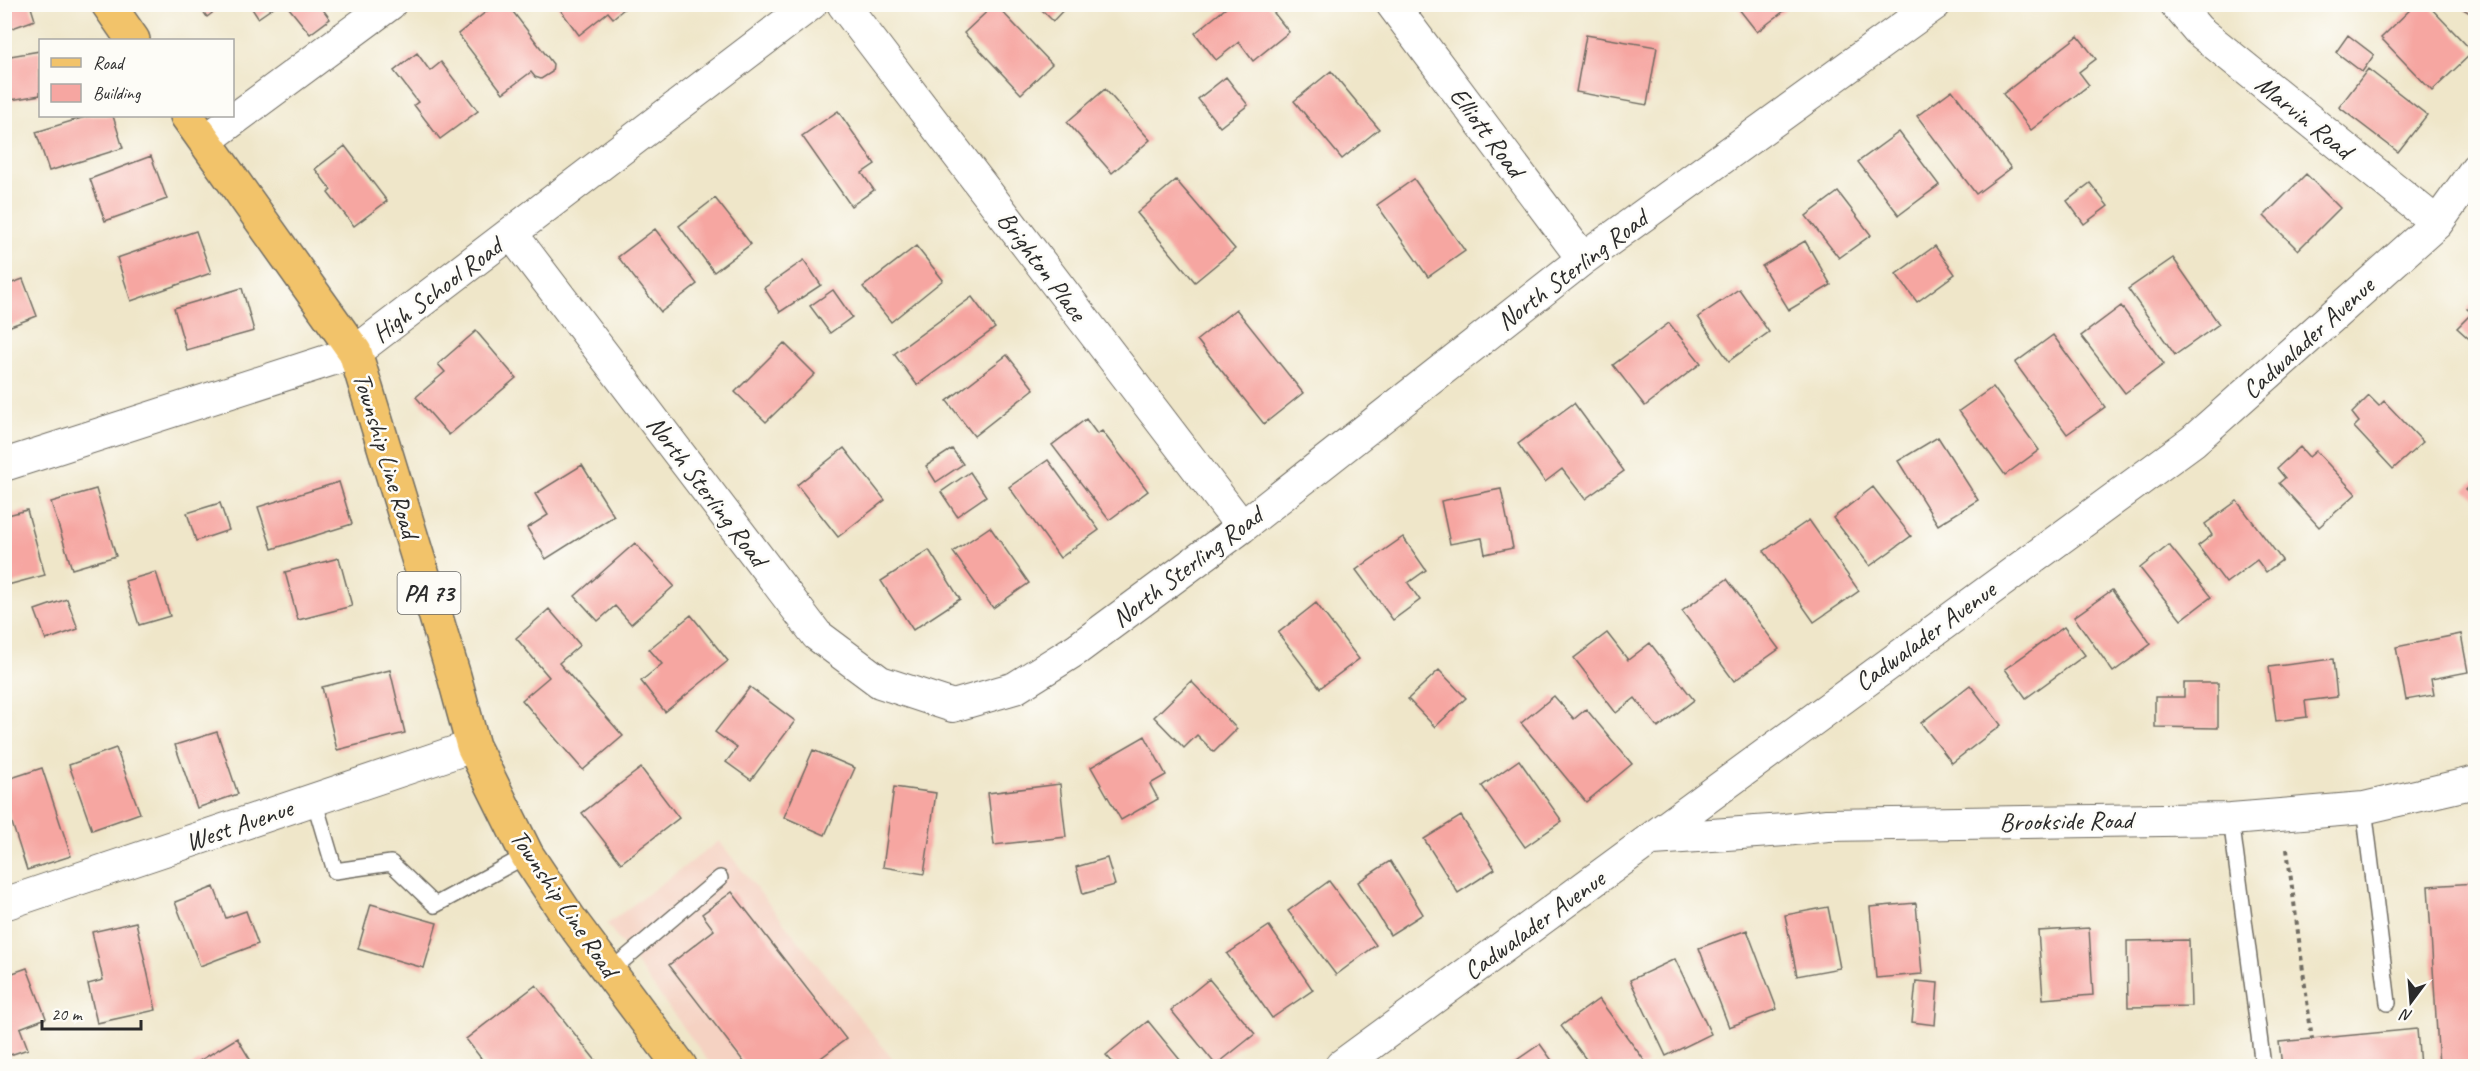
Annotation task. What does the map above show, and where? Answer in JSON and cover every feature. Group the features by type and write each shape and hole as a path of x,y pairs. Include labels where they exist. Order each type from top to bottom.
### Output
{"main road":[{"path":"108,4 133,39"},
{"name":"Township Line Road","path":"196,128 355,352 454,676 473,746 527,855 568,918 680,1066"}],"street":[{"path":"234,104 390,4"},
{"name":"High School Road","path":"4,465 355,352 811,4"},
{"name":"Brighton Place","path":"843,4 1242,526"},
{"name":"Elliott Road","path":"1392,4 1583,259"},
{"name":"North Sterling Road","path":"511,233 817,635 880,682 953,706 1015,688 1077,649 1242,526 1583,259 1935,4"},
{"name":"Marvin Road","path":"2176,4 2198,30 2438,223"},
{"path":"196,128 213,117"},
{"name":"Cadwalader Avenue","path":"1341,1066 2193,441 2438,223 2475,169"},
{"name":"West Avenue","path":"4,904 473,746"},
{"name":"Brookside Road","path":"1653,838 1785,830 1827,825 2231,819 2364,808 2475,782"}],"lane":[{"path":"314,800 335,870 391,863 435,905 527,855"},
{"path":"2364,808 2388,1004"},
{"path":"2231,819 2263,1066"},
{"path":"609,972 720,878"}],"path":[{"path":"2287,849 2312,1039"}],"shaded area":[{"path":"719,841 898,1066 712,1066 607,924"}],"building":[{"path":"4,4 30,4 35,20 4,31"},
{"path":"198,4 224,4 207,17"},
{"path":"249,4 273,4 274,7 258,18"},
{"path":"293,4 319,4 330,19 310,34 289,8"},
{"path":"496,4 507,4 553,64 552,72 541,79 535,77 531,72 503,93 458,34"},
{"path":"556,4 630,4 613,18 608,12 579,35"},
{"path":"995,4 1052,64 1021,94 964,33"},
{"path":"1036,4 1069,4 1053,21"},
{"path":"1231,4 1267,4 1289,32 1253,61 1239,42 1216,60 1195,33"},
{"path":"1735,4 1793,4 1757,32"},
{"path":"2416,4 2427,4 2473,52 2432,91 2381,38"},
{"path":"2455,4 2476,4 2476,17"},
{"path":"1586,35 1657,47 1647,105 1576,92"},
{"path":"2348,35 2374,55 2362,72 2336,52"},
{"path":"2078,36 2096,59 2079,72 2089,85 2031,130 2003,94"},
{"path":"39,51 39,95 11,100 4,57"},
{"path":"417,53 430,71 441,62 478,111 440,139 414,105 418,102 394,71"},
{"path":"2368,69 2427,115 2398,152 2339,107"},
{"path":"1331,71 1379,129 1342,159 1294,101"},
{"path":"1226,77 1248,105 1220,127 1198,99"},
{"path":"1105,89 1150,140 1112,173 1067,122"},
{"path":"1952,90 2011,168 1976,194 1917,116"},
{"path":"838,111 875,164 862,173 874,190 851,206 802,136"},
{"path":"85,117 113,117 123,148 49,171 36,132"},
{"path":"1899,132 1939,185 1899,215 1858,162"},
{"path":"345,146 387,201 354,226 328,193 331,190 315,169"},
{"path":"151,156 167,199 105,221 90,179"},
{"path":"2306,174 2340,208 2298,250 2264,216"},
{"path":"1414,179 1465,251 1428,277 1377,205"},
{"path":"1176,180 1235,249 1195,282 1137,213"},
{"path":"2090,183 2108,206 2084,224 2067,201"},
{"path":"1838,192 1871,235 1839,258 1806,216"},
{"path":"715,198 751,244 714,272 679,226"},
{"path":"655,229 697,284 661,312 618,257"},
{"path":"196,231 211,273 131,301 117,258"},
{"path":"1805,241 1831,285 1789,310 1762,266"},
{"path":"916,246 943,280 891,322 863,287"},
{"path":"1935,246 1955,274 1917,302 1896,274"},
{"path":"2173,258 2219,324 2175,355 2128,289"},
{"path":"804,260 821,285 780,312 764,288"},
{"path":"23,279 37,316 8,327 4,317 4,286"},
{"path":"242,288 254,331 186,350 174,308"},
{"path":"1739,289 1769,332 1729,361 1698,317"},
{"path":"833,290 852,317 830,333 810,306"},
{"path":"972,297 995,328 917,385 894,354"},
{"path":"2476,300 2476,345 2457,328 2472,313 2467,309"},
{"path":"2121,306 2164,364 2125,393 2081,336"},
{"path":"1236,309 1303,393 1264,424 1197,340"},
{"path":"1669,323 1701,363 1645,406 1613,365"},
{"path":"476,331 516,378 449,435 416,397 445,372 438,364"},
{"path":"2053,335 2105,407 2067,434 2015,363"},
{"path":"784,343 815,374 766,422 735,392"},
{"path":"1007,355 1034,389 974,436 947,401"},
{"path":"1993,387 2039,450 2005,475 1959,411"},
{"path":"2369,396 2379,406 2384,401 2423,442 2393,469 2354,427 2359,422 2352,413"},
{"path":"1574,403 1624,471 1585,499 1562,469 1545,482 1518,444"},
{"path":"1086,419 1097,434 1102,431 1148,491 1109,520 1052,445"},
{"path":"1938,437 1978,500 1938,525 1898,461"},
{"path":"2300,447 2309,457 2316,451 2356,494 2319,527 2279,483 2285,478 2277,468"},
{"path":"844,448 885,500 838,537 797,485"},
{"path":"952,449 963,464 936,482 926,466"},
{"path":"1048,460 1099,530 1060,558 1009,487"},
{"path":"582,465 614,516 546,559 527,528 548,515 535,494"},
{"path":"970,472 986,496 957,516 941,492"},
{"path":"2476,479 2476,499 2465,490"},
{"path":"339,482 352,524 272,549 258,507"},
{"path":"1873,487 1911,536 1870,566 1833,518"},
{"path":"96,489 116,556 72,569 51,502"},
{"path":"1501,489 1513,548 1485,554 1482,538 1450,544 1441,501"},
{"path":"2237,501 2282,560 2266,572 2257,560 2226,583 2198,546 2212,535 2205,524"},
{"path":"220,503 229,530 196,541 187,513"},
{"path":"27,510 45,575 4,586 4,516"},
{"path":"1809,520 1859,591 1814,622 1764,551"},
{"path":"990,527 1029,583 993,608 953,552"},
{"path":"1403,537 1426,570 1408,583 1420,600 1393,620 1356,570"},
{"path":"635,543 674,586 631,624 615,606 598,621 575,596"},
{"path":"2169,545 2211,597 2181,620 2140,568"},
{"path":"929,550 960,599 913,630 881,581"},
{"path":"339,558 352,606 298,620 285,572"},
{"path":"156,572 170,616 139,625 125,581"},
{"path":"1727,579 1779,649 1734,681 1682,611"},
{"path":"2112,590 2151,644 2113,672 2074,617"},
{"path":"67,599 78,629 46,640 35,610"},
{"path":"1316,603 1359,659 1320,688 1278,633"},
{"path":"549,609 580,645 559,663 623,736 583,770 522,700 549,677 516,638"},
{"path":"691,615 728,661 665,712 641,681 662,664 649,649"},
{"path":"2064,627 2085,655 2026,698 2005,669"},
{"path":"1607,633 1628,660 1650,643 1694,700 1658,728 1635,698 1616,713 1574,658"},
{"path":"2461,634 2468,672 2431,679 2434,695 2406,700 2396,647"},
{"path":"2333,659 2337,697 2305,701 2307,717 2276,721 2269,667"},
{"path":"390,670 405,733 337,750 322,687"},
{"path":"1439,670 1466,698 1435,727 1408,699"},
{"path":"1191,681 1237,729 1214,752 1197,735 1184,748 1154,717"},
{"path":"2184,683 2218,683 2218,728 2155,727 2155,697 2184,697"},
{"path":"1970,685 2001,725 1952,763 1921,723"},
{"path":"750,687 795,721 751,780 726,762 737,748 715,732"},
{"path":"1554,696 1574,719 1586,709 1632,764 1586,802 1521,723"},
{"path":"217,732 238,794 197,808 175,745"},
{"path":"1145,736 1166,775 1150,784 1158,799 1121,820 1091,767"},
{"path":"116,748 140,813 92,830 69,765"},
{"path":"813,750 855,768 825,835 784,817"},
{"path":"1519,760 1562,821 1525,847 1482,786"},
{"path":"42,768 71,856 27,870 5,801 5,780"},
{"path":"641,768 679,818 621,863 582,813"},
{"path":"1060,784 1066,837 994,845 988,793"},
{"path":"894,787 936,793 924,874 883,867"},
{"path":"1461,816 1495,869 1458,893 1424,839"},
{"path":"1107,858 1115,885 1083,894 1076,867"},
{"path":"1390,861 1423,914 1390,935 1358,882"},
{"path":"1329,881 1376,945 1336,975 1288,911"},
{"path":"2476,883 2476,1066 2439,1066 2428,886"},
{"path":"214,887 226,918 246,911 258,944 200,966 175,902"},
{"path":"732,892 846,1039 810,1066 747,1066 669,965 714,930 702,914"},
{"path":"1916,903 1922,974 1876,978 1870,907"},
{"path":"371,904 437,923 424,968 358,949"},
{"path":"1828,907 1840,968 1797,976 1785,915"},
{"path":"136,922 156,1010 97,1023 88,984 103,980 92,932"},
{"path":"1269,926 1313,990 1272,1018 1227,954"},
{"path":"2089,928 2093,995 2043,999 2038,931"},
{"path":"1747,930 1777,1009 1729,1027 1699,948"},
{"path":"2189,940 2191,1006 2128,1007 2127,941"},
{"path":"1675,959 1711,1034 1666,1056 1630,980"},
{"path":"27,968 46,1018 20,1028 28,1049 4,1057 4,976"},
{"path":"1209,979 1255,1034 1216,1065 1171,1010"},
{"path":"1916,981 1938,983 1935,1025 1912,1022"},
{"path":"536,985 600,1066 487,1066 466,1039"},
{"path":"1599,999 1647,1064 1644,1066 1591,1066 1561,1026"},
{"path":"1148,1021 1185,1066 1116,1066 1106,1055"},
{"path":"2417,1029 2420,1066 2282,1066 2279,1042"},
{"path":"237,1038 254,1066 191,1066"},
{"path":"1540,1044 1556,1066 1508,1066"}]}
